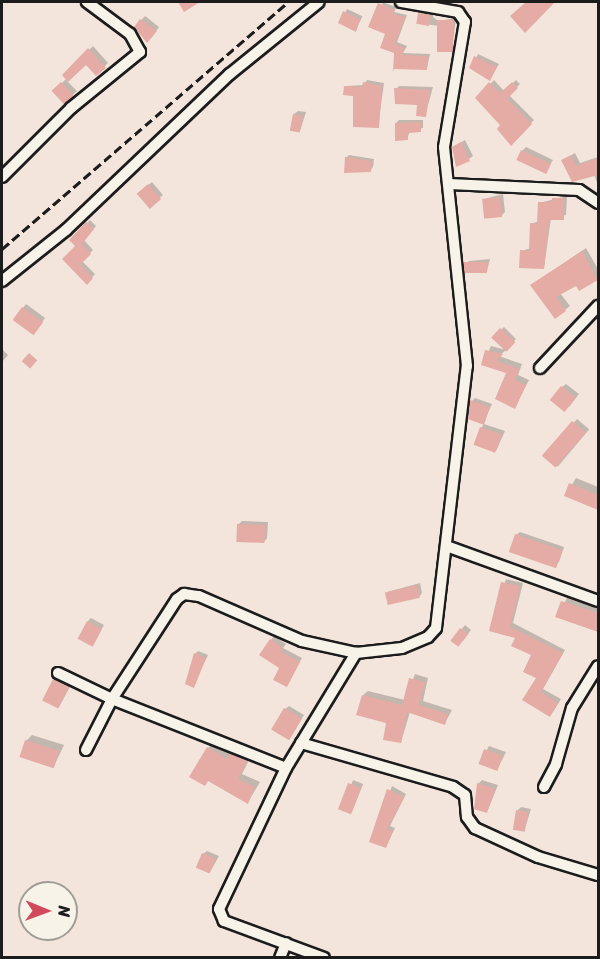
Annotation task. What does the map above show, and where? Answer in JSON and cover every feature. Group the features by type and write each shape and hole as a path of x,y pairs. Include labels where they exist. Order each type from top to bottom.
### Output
{"street":[{"path":"2,177 71,108 140,52 130,34 87,2"},
{"path":"2,281 66,230 222,81 319,2"},
{"path":"86,750 112,699 177,599 184,594 199,596 302,641 356,652 402,648 428,637 436,628 449,547 467,366 444,147 446,124 465,41 465,22 458,12 401,2"},
{"path":"449,184 579,190 598,203"},
{"path":"540,368 598,306"},
{"path":"449,547 598,601"},
{"path":"324,957 224,921 219,909 286,768 356,652"},
{"path":"544,787 556,764 572,708 598,666"},
{"path":"58,673 112,699 286,768"},
{"path":"301,743 453,786 465,795 467,818 475,828 538,856 598,875"},
{"path":"280,957 286,943"}],"building":[{"path":"178,2 200,2 184,12"},
{"path":"526,2 555,2 525,33 510,16"},
{"path":"378,3 395,10 393,14 405,17 395,44 405,48 402,55 428,56 427,70 394,69 393,72 394,53 380,48 385,34 368,27"},
{"path":"343,11 360,19 356,32 338,23"},
{"path":"418,13 431,15 429,26 416,24"},
{"path":"140,19 157,31 147,43 134,27"},
{"path":"437,20 453,20 453,52 437,52"},
{"path":"88,48 106,68 96,76 86,65 68,82 62,75"},
{"path":"474,56 497,67 490,81 469,68"},
{"path":"61,82 74,96 64,105 51,91"},
{"path":"363,82 382,86 379,128 353,127 353,96 343,95 344,86 362,87"},
{"path":"489,82 500,93 512,82 518,88 507,99 532,124 511,146 497,129 500,125 475,98"},
{"path":"394,88 430,90 426,117 416,116 417,105 395,104"},
{"path":"293,114 303,116 300,133 290,131"},
{"path":"421,122 421,132 408,133 408,140 395,141 395,123"},
{"path":"461,142 470,161 456,167 452,147"},
{"path":"521,150 551,164 546,174 516,160"},
{"path":"571,155 576,166 598,158 598,175 572,182 561,160"},
{"path":"345,157 372,161 371,172 344,173"},
{"path":"148,184 161,199 150,209 137,194"},
{"path":"500,197 502,217 484,219 482,199"},
{"path":"552,198 564,198 564,220 549,220 544,269 519,268 520,250 529,251 530,223 537,224 538,202 552,202"},
{"path":"86,222 94,229 82,244 91,254 80,265 93,278 87,285 62,259 75,246 69,240"},
{"path":"582,251 598,280 579,291 576,286 556,297 566,311 555,319 530,285"},
{"path":"464,262 487,262 487,273 464,273"},
{"path":"22,307 43,322 34,335 13,320"},
{"path":"500,328 515,342 506,352 491,338"},
{"path":"485,350 503,354 497,361 519,369 515,380 526,385 515,409 495,399 506,373 481,365"},
{"path":"29,353 37,360 30,369 22,361"},
{"path":"561,386 576,398 564,412 550,400"},
{"path":"470,400 490,407 484,425 468,419"},
{"path":"572,421 586,433 555,468 542,456"},
{"path":"480,427 502,435 495,453 474,445"},
{"path":"569,483 598,495 598,510 564,496"},
{"path":"237,524 265,525 264,543 236,542"},
{"path":"515,534 562,550 556,568 509,552"},
{"path":"501,582 520,586 510,627 563,653 541,692 558,703 550,717 522,700 536,678 523,672 531,655 511,646 515,638 489,631"},
{"path":"417,585 420,598 388,605 385,592"},
{"path":"561,601 598,613 598,632 555,617"},
{"path":"87,621 102,629 93,647 78,639"},
{"path":"460,628 468,634 458,647 450,641"},
{"path":"270,639 283,648 281,652 300,662 287,687 273,680 279,668 259,655"},
{"path":"194,653 206,658 194,688 185,684"},
{"path":"409,678 425,682 419,705 448,714 445,725 407,712 401,743 383,740 386,723 356,715 362,695 402,705"},
{"path":"53,679 69,687 58,709 42,700"},
{"path":"284,708 302,719 289,740 271,729"},
{"path":"25,740 59,751 54,768 19,757"},
{"path":"207,747 227,759 230,754 247,761 238,779 255,787 248,804 208,781 205,786 189,777"},
{"path":"484,749 503,756 497,771 479,764"},
{"path":"348,783 361,788 351,814 338,809"},
{"path":"477,783 495,789 487,813 474,809"},
{"path":"387,789 404,797 387,829 393,831 386,848 369,842"},
{"path":"516,810 528,812 525,832 513,830"},
{"path":"202,853 216,859 210,874 196,868"}],"railway":[{"path":"2,249 288,2"}]}
